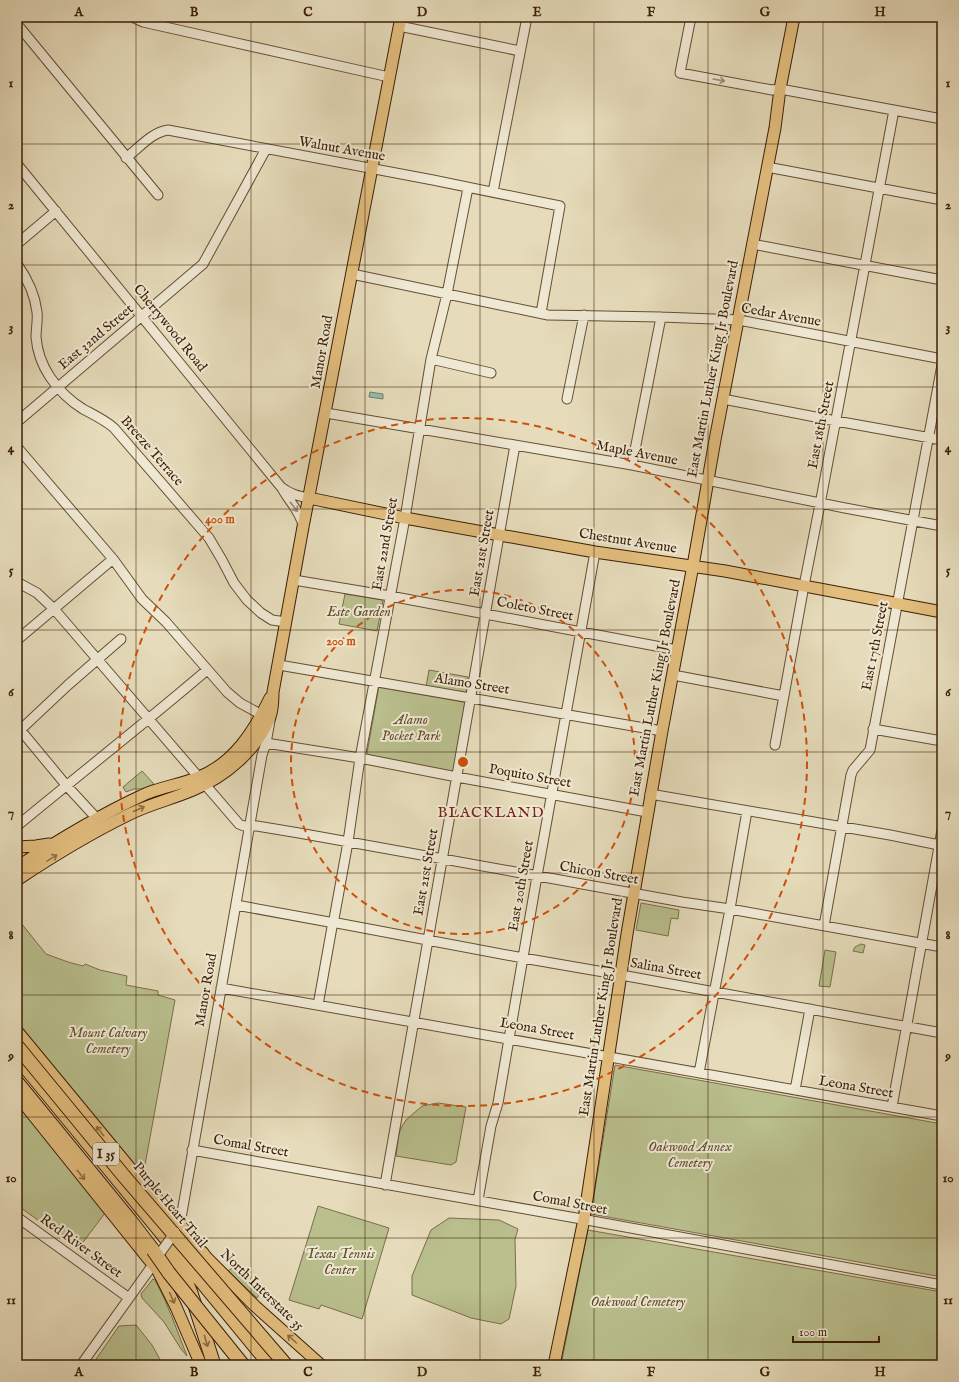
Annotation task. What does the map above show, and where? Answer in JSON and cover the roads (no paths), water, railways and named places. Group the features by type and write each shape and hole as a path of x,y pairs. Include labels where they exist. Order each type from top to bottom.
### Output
{"highway":[{"path":"17,1047 34,1077"},
{"name":"Purple Heart Trail","path":"17,1047 199,1256 286,1365"},
{"name":"Purple Heart Trail","path":"17,1056 270,1365"},
{"name":"I 35","path":"17,1069 161,1258 261,1365"},
{"name":"I 35","path":"17,1082 130,1220 169,1272 243,1365"},
{"path":"17,1089 48,1133"},
{"path":"199,1256 276,1365"},
{"path":"199,1256 296,1365"},
{"path":"161,1258 186,1281 214,1365"}],"main road":[{"name":"East Martin Luther King Jr Boulevard","path":"554,1365 584,1219 650,794 752,244 775,128 780,89 794,17"},
{"name":"Manor Road","path":"101,823 142,795 202,781 234,753 266,715 279,665 303,527 400,22"},
{"name":"Chestnut Avenue","path":"309,498 405,518 595,552 706,568 804,585 942,612"},
{"path":"17,847 46,845 101,823"},
{"path":"18,876 101,823"},
{"path":"17,866 61,839"},
{"name":"North Interstate 35","path":"17,1031 130,1168 199,1256 321,1365"},
{"path":"17,1095 48,1133 161,1258 166,1285 201,1365"}],"street":[{"path":"132,17 151,23 389,77"},
{"path":"493,192 527,17"},
{"path":"690,17 680,74 772,90 780,89 942,119"},
{"path":"400,22 520,51"},
{"path":"17,24 158,195"},
{"name":"East 18th Street","path":"776,745 804,585 821,503 894,110"},
{"name":"Walnut Avenue","path":"126,158 154,136 168,130 560,206 541,314"},
{"name":"East 32nd Street","path":"17,422 203,264 266,150"},
{"name":"Cherrywood Road","path":"17,164 281,487 294,495 309,498"},
{"path":"767,167 942,200"},
{"name":"East 22nd Street","path":"318,1005 348,842 360,758 405,518 431,359 447,294 468,188"},
{"path":"17,244 56,212"},
{"path":"752,244 942,280"},
{"name":"Breeze Terrace","path":"17,264 26,279 35,300 37,319 36,338 41,358 50,377 76,404 106,421 114,428 209,538 234,583 247,600 272,620 286,622"},
{"name":"Cedar Avenue","path":"352,274 541,314 739,320 942,359"},
{"path":"568,399 584,315"},
{"path":"632,465 661,317"},
{"path":"431,359 491,373"},
{"name":"East 17th Street","path":"824,926 851,775 853,770 870,750 942,365"},
{"path":"723,399 942,440"},
{"name":"Maple Avenue","path":"326,413 632,465 942,526"},
{"name":"East 21st Street","path":"385,1185 515,445"},
{"path":"17,447 113,560 142,599 166,622 227,692 240,703 266,715"},
{"path":"281,487 289,502 300,515 303,527"},
{"name":"East 20th Street","path":"478,1200 491,1126 498,1103 595,552"},
{"path":"17,640 113,560"},
{"name":"Coleto Street","path":"294,580 390,596 677,650"},
{"path":"17,582 37,593 54,609 239,824 250,826"},
{"path":"101,823 18,730 122,639"},
{"name":"Alamo Street","path":"279,665 662,731"},
{"path":"17,826 66,785 150,719 207,670"},
{"path":"673,675 784,696"},
{"name":"Manor Road","path":"80,1365 129,1298 161,1258 177,1228 262,755 266,743 266,715"},
{"path":"874,729 942,741"},
{"name":"Poquito Street","path":"266,743 360,758 647,812"},
{"path":"650,794 939,845"},
{"path":"699,1073 747,811"},
{"name":"Chicon Street","path":"250,826 257,826 942,947"},
{"path":"892,1107 921,943 939,861 939,845 942,830"},
{"name":"Salina Street","path":"236,905 942,1033"},
{"name":"Leona Street","path":"221,988 942,1116"},
{"path":"795,1090 810,1009"},
{"name":"Comal Street","path":"192,1150 584,1219 942,1285"},
{"name":"Red River Street","path":"17,1217 129,1298"}],"water":[{"path":"370,392 383,394 383,399 369,397"}],"district":[{"name":"BLACKLAND","path":"491,812"}],"park label":[{"name":"Este Garden","path":"359,612"},
{"name":"Alamo Pocket Park","path":"411,728"},
{"name":"Mount Calvary Cemetery","path":"108,1042"},
{"name":"Oakwood Annex Cemetery","path":"690,1156"},
{"name":"Texas Tennis Center","path":"340,1262"},
{"name":"Oakwood Cemetery","path":"638,1302"}]}
